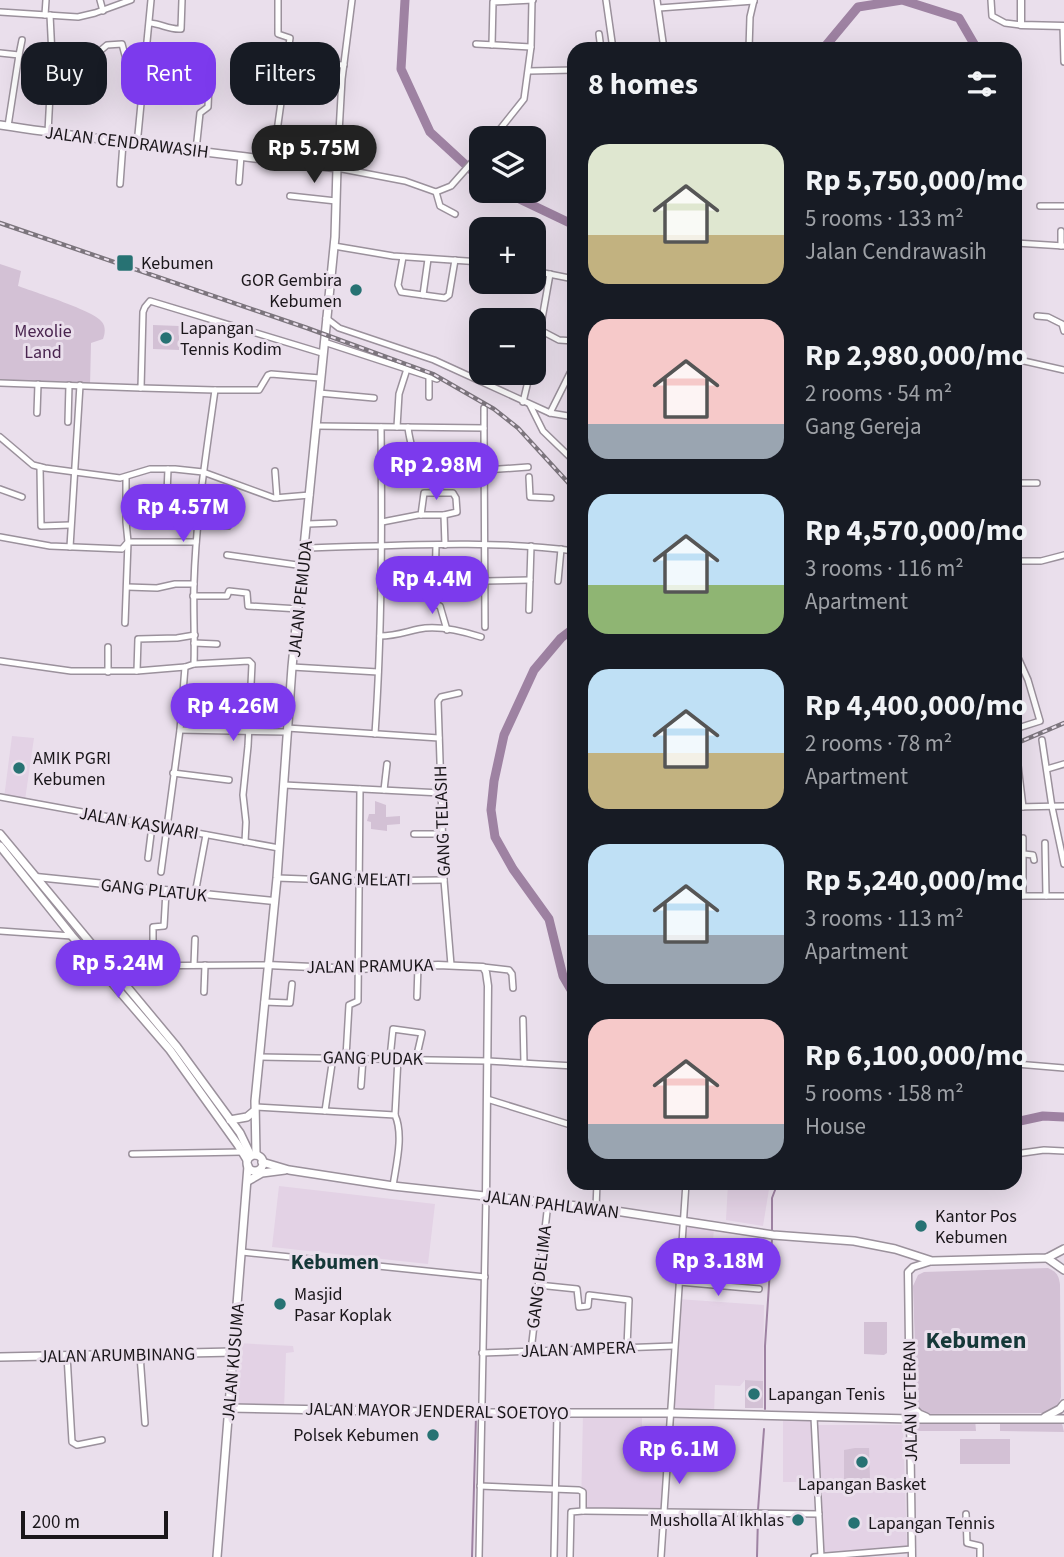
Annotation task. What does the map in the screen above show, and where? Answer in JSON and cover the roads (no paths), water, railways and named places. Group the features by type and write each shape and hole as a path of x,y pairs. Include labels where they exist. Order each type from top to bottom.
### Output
{"main road":[{"name":"JALAN CENDRAWASIH","path":"4,126 137,145 337,168"},
{"name":"JALAN PEMUDA","path":"251,1159 277,878 292,667 306,548 318,393 334,246 337,168"},
{"path":"0,834 177,1047 240,1133 251,1159 251,1170 258,1169 262,1162 251,1159 242,1152 170,1050 72,936 0,846"},
{"path":"230,1120 247,1117 255,1107"},
{"name":"JALAN KUSUMA","path":"217,1557 251,1159"},
{"name":"JALAN PAHLAWAN","path":"262,1162 289,1170 393,1186 596,1208 771,1234 854,1241 895,1249 932,1261 1047,1258 1064,1249"},
{"path":"247,1182 262,1173 289,1170"},
{"path":"1047,1258 1064,1269"},
{"name":"JALAN ARUMBINANG","path":"0,1357 234,1352"},
{"path":"1042,1419 1064,1404"},
{"path":"910,1405 929,1419"},
{"name":"JALAN MAYOR JENDERAL SOETOYO","path":"229,1408 1063,1420"}],"street":[{"path":"46,0 50,42"},
{"path":"100,0 103,10"},
{"path":"0,12 78,17 131,0"},
{"path":"148,42 151,0"},
{"path":"150,23 162,24 169,29 181,29 182,0"},
{"path":"278,0 278,34 290,38 290,42"},
{"path":"352,0 344,65 337,168 405,181 436,192 451,186 469,165"},
{"path":"492,45 493,2 532,0 529,71 523,101 503,126"},
{"path":"606,0 612,42"},
{"path":"657,0 663,42"},
{"path":"991,0 992,16 1005,23 1063,26 1064,62"},
{"path":"1021,0 1021,25"},
{"path":"659,9 754,1 750,17 750,42"},
{"path":"599,34 600,42"},
{"path":"4,126 22,40"},
{"path":"476,44 531,47"},
{"path":"0,53 19,55"},
{"path":"340,65 344,65"},
{"path":"529,71 567,70"},
{"path":"48,132 49,105"},
{"path":"137,145 141,105"},
{"path":"196,150 200,113 208,105"},
{"path":"273,160 281,105"},
{"path":"277,129 300,132"},
{"path":"120,184 123,143"},
{"path":"239,181 241,156"},
{"path":"436,192 440,206 455,214"},
{"path":"290,196 336,201"},
{"path":"1040,206 1064,206"},
{"path":"1022,243 1062,246 1061,231"},
{"path":"334,246 403,257 469,261"},
{"path":"403,257 398,288 403,292 423,295 449,296 455,260"},
{"path":"423,295 428,258"},
{"path":"546,273 567,278"},
{"path":"550,274 540,330 559,340 567,341"},
{"path":"141,388 143,312 150,301 322,353"},
{"path":"1037,316 1059,322 1064,331"},
{"path":"326,318 339,327 434,360 530,405 567,416"},
{"path":"324,342 437,379"},
{"path":"1022,361 1064,370"},
{"path":"397,428 399,394 407,369"},
{"path":"0,383 259,390 271,374 320,378"},
{"path":"429,377 429,397"},
{"path":"550,413 567,382"},
{"path":"37,413 38,384"},
{"path":"68,422 69,385"},
{"path":"69,547 80,385"},
{"path":"523,402 527,385"},
{"path":"194,664 193,596 197,525 215,390"},
{"path":"318,393 374,398"},
{"path":"530,405 543,431 567,454"},
{"path":"484,408 485,627"},
{"path":"316,426 484,428"},
{"path":"375,734 382,546 381,427"},
{"path":"408,428 413,458"},
{"path":"0,438 23,458 40,467 126,477 139,471 168,469 203,472 263,496 277,498 310,495"},
{"path":"40,467 41,526 70,525"},
{"path":"485,470 528,467"},
{"path":"168,469 166,518 197,525 228,526"},
{"path":"275,471 277,498"},
{"path":"125,623 128,542 126,477"},
{"path":"529,477 530,498 551,498"},
{"path":"1022,483 1037,484"},
{"path":"0,489 22,497"},
{"path":"382,522 457,512 456,498 453,493 424,493 421,515"},
{"path":"444,515 445,545"},
{"path":"308,524 334,523"},
{"path":"0,537 50,546 122,549 128,542 196,542"},
{"path":"306,548 485,544 567,550"},
{"path":"381,593 435,591 436,545"},
{"path":"529,610 531,546"},
{"path":"558,581 561,550"},
{"path":"226,555 304,566"},
{"path":"1022,561 1041,561 1064,555"},
{"path":"485,581 530,580"},
{"path":"127,587 155,588 194,584"},
{"path":"193,596 247,593 248,606 299,609"},
{"path":"431,603 440,606 447,630"},
{"path":"380,636 400,636 421,629 447,630 481,637"},
{"path":"137,671 138,639 195,635"},
{"path":"194,643 217,644"},
{"path":"108,647 108,672"},
{"path":"0,661 71,671 108,672 251,662 243,795 246,842"},
{"path":"161,872 180,730 185,667"},
{"path":"292,667 378,672"},
{"path":"1022,667 1040,721 1022,727"},
{"path":"183,692 251,690"},
{"name":"GANG TELASIH","path":"451,965 444,880 438,699 459,693"},
{"path":"180,730 287,730 439,738"},
{"path":"1042,740 1064,864"},
{"path":"384,790 387,764"},
{"path":"1047,769 1064,764"},
{"path":"173,773 229,780"},
{"path":"284,785 441,793"},
{"path":"346,1057 349,1005 358,1001 360,789"},
{"name":"JALAN KASWARI","path":"0,797 279,848"},
{"path":"1022,799 1023,807 1064,806"},
{"path":"148,858 152,826"},
{"path":"414,834 442,835"},
{"path":"195,894 206,835"},
{"path":"1023,838 1023,896 1064,896"},
{"path":"1045,843 1045,896"},
{"path":"1024,854 1033,855 1034,860"},
{"name":"GANG PLATUK","path":"35,877 274,901"},
{"name":"GANG MELATI","path":"277,878 444,880"},
{"path":"153,965 153,927 163,926 166,891"},
{"path":"0,931 72,936"},
{"path":"194,965 195,939"},
{"path":"204,992 205,965"},
{"path":"108,966 267,965"},
{"name":"JALAN PRAMUKA","path":"267,965 358,968 451,965 483,967"},
{"path":"417,997 418,966"},
{"path":"483,967 509,970 513,988"},
{"path":"479,1557 488,1061 488,986 483,967"},
{"path":"264,1002 290,1003 292,984"},
{"path":"523,1019 524,1063"},
{"path":"390,1058 393,1029 422,1032 416,1059"},
{"name":"GANG PUDAK","path":"259,1057 398,1058 567,1066"},
{"path":"325,1111 333,1057"},
{"path":"360,1086 363,1058"},
{"path":"393,1186 398,1140 398,1122 395,1115 398,1058"},
{"path":"1022,1065 1064,1068"},
{"path":"487,1099 567,1124"},
{"path":"255,1107 395,1115"},
{"path":"1022,1153 1064,1151"},
{"path":"132,1154 242,1152"},
{"path":"596,1208 597,1190"},
{"path":"661,1557 685,1190"},
{"name":"GANG DELIMA","path":"531,1351 548,1203"},
{"path":"242,1252 485,1277"},
{"name":"JALAN VETERAN","path":"912,1553 908,1272 913,1267 932,1261"},
{"path":"679,1282 759,1289"},
{"path":"538,1285 578,1290 579,1307 588,1306 589,1295 629,1300 627,1347"},
{"name":"JALAN AMPERA","path":"482,1353 674,1346"},
{"path":"67,1355 72,1442 77,1445 102,1440"},
{"path":"141,1355 145,1423"},
{"path":"554,1557 557,1413"},
{"path":"814,1417 819,1557 912,1553"},
{"path":"480,1486 582,1491 583,1511"},
{"path":"570,1557 571,1512 818,1514"},
{"path":"966,1514 967,1543 980,1546 981,1557"}],"waterway":[{"path":"405,0 401,69 430,132 469,168"},
{"path":"829,42 858,7 902,0 959,18 973,42"},
{"path":"528,203 567,222"},
{"path":"567,633 534,670 504,735 491,810 495,837 513,869 549,919 567,983"},
{"path":"1022,1120 1043,1116 1064,1117"},
{"path":"772,1233 772,1198 775,1190"},
{"path":"765,1409 765,1346 772,1239"},
{"path":"472,1557 476,1416"},
{"path":"758,1510 764,1429"},
{"path":"757,1557 758,1516"}],"railway":[{"path":"0,223 433,374 494,409 518,428 567,481"},
{"path":"1022,741 1064,723"}],"place":[{"name":"Kebumen","path":"125,263"},
{"name":"GOR Gembira Kebumen","path":"356,290"},
{"name":"Lapangan Tennis Kodim","path":"166,338"},
{"name":"AMIK PGRI Kebumen","path":"19,768"},
{"name":"Kantor Pos Kebumen","path":"921,1226"},
{"name":"Masjid Pasar Koplak","path":"280,1304"},
{"name":"Lapangan Tenis","path":"754,1394"},
{"name":"Polsek Kebumen","path":"433,1435"},
{"name":"Lapangan Basket","path":"862,1462"},
{"name":"Musholla Al Ikhlas","path":"798,1520"},
{"name":"Lapangan Tennis","path":"854,1523"}],"district":[{"name":"Kebumen","path":"335,1262"},
{"name":"Kebumen","path":"976,1340"}],"park label":[{"name":"Mexolie Land","path":"43,341"}]}
